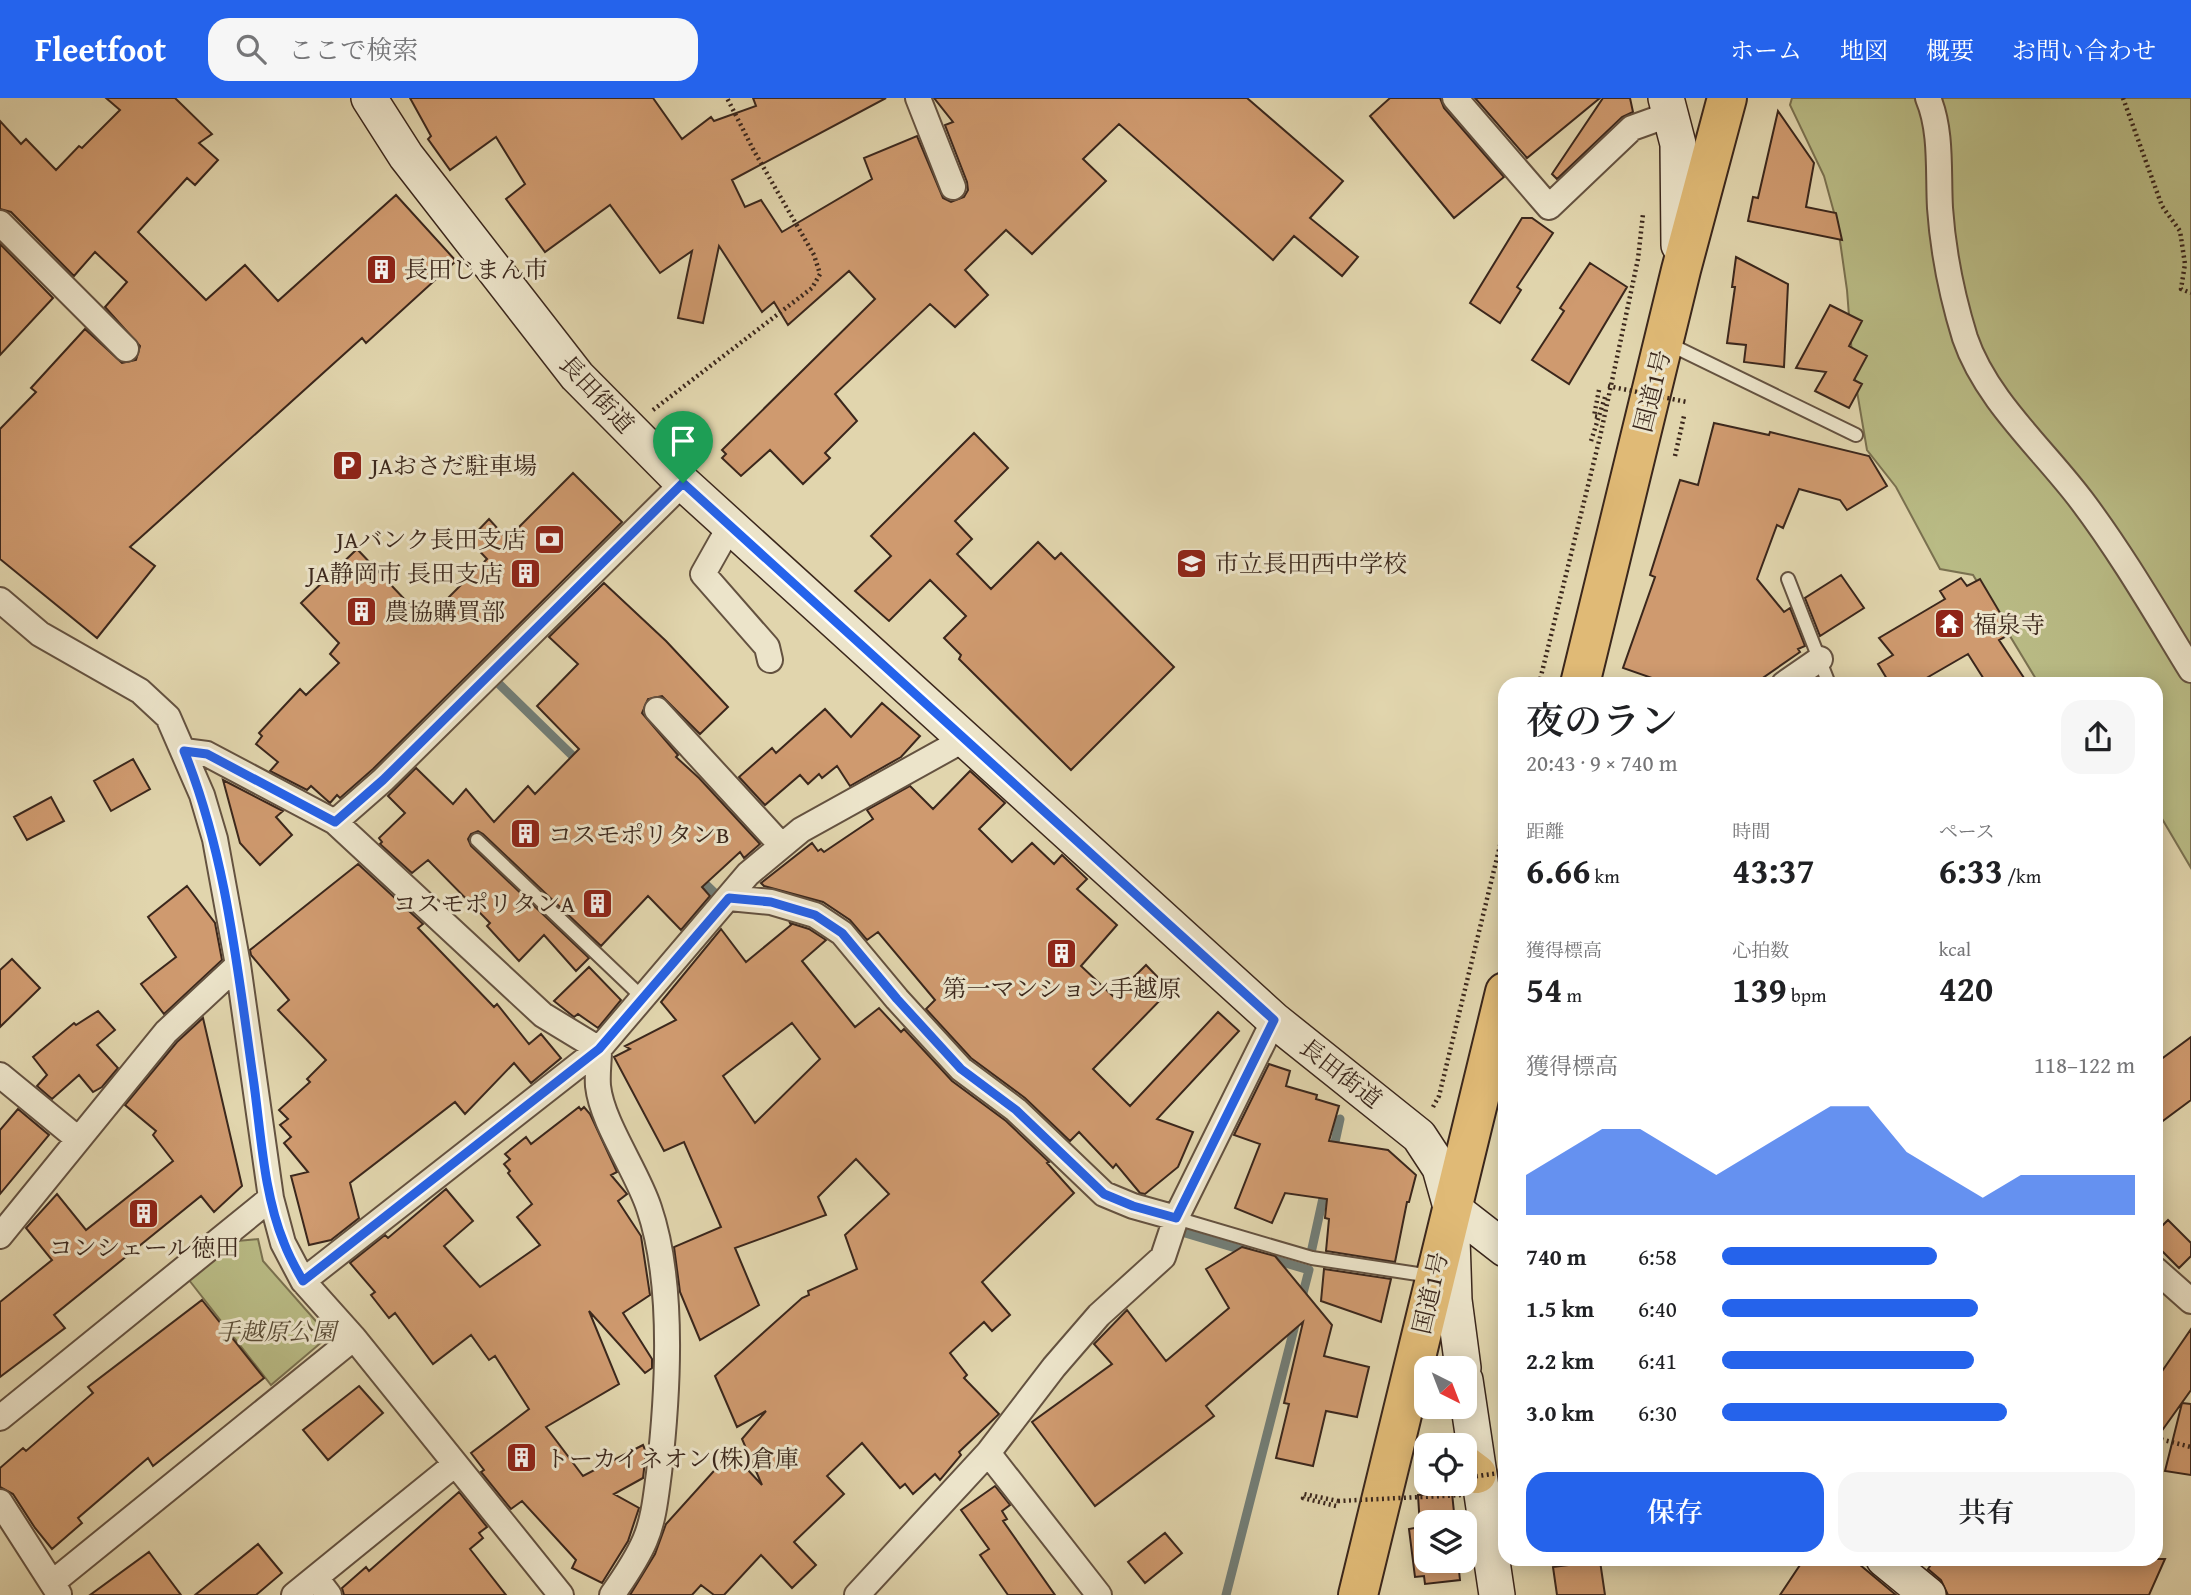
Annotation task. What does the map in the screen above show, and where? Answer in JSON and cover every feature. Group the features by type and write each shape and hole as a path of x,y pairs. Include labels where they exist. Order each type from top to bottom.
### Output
{"highway":[{"name":"国道1号","path":"1588,677 1681,270 1727,98"},
{"name":"国道1号","path":"1358,1595 1498,1020"},
{"path":"1382,1504 1408,1464 1414,1461"}],"main road":[{"name":"長田街道","path":"369,98 406,156 577,376 683,483 1274,1020 1419,1136 1440,1168 1451,1207 1454,1300 1461,1356"},
{"path":"1668,106 1678,144 1681,270"},
{"path":"1451,1207 1498,1244"},
{"path":"1477,1486 1497,1595"},
{"path":"1893,1566 1928,1595"}],"street":[{"path":"918,98 953,187"},
{"path":"1454,98 1549,206 1632,128 1668,106"},
{"path":"1928,98 1935,114 1940,212 1949,276 1966,340 1984,376 2006,407 2108,536 2191,670"},
{"path":"0,223 126,349"},
{"path":"335,822 383,780 683,483"},
{"path":"730,526 703,574 767,647 769,660"},
{"path":"0,600 40,634 140,691 168,717 202,795 215,839 237,965 271,1198 283,1242 303,1281 354,1338 561,1595"},
{"path":"1794,677 1820,659"},
{"path":"657,710 780,845"},
{"path":"303,1281 599,1049 748,874 780,845 801,830 965,739"},
{"path":"184,751 207,754 335,822 543,1015 599,1049"},
{"path":"729,898 771,902 815,915 842,933 961,1069 1016,1110 1104,1194 1133,1206 1176,1218"},
{"path":"0,1237 166,1032 237,965"},
{"path":"857,1595 988,1453 1054,1367 1099,1315 1163,1256 1176,1218 1274,1020"},
{"path":"599,1049 598,1087 611,1126 642,1188 661,1254 667,1338 663,1436 655,1504 646,1540 612,1595"},
{"path":"0,1075 78,1139"},
{"path":"0,1419 271,1198"},
{"path":"2163,1276 2191,1301"},
{"path":"0,1502 56,1589 354,1338"},
{"path":"988,1453 1099,1595"},
{"path":"294,1595 322,1587 454,1465"}],"lane":[{"path":"1665,342 1856,435"},
{"path":"1788,579 1826,677"},
{"path":"477,840 642,997"},
{"path":"1176,1218 1312,1258 1434,1276"}],"path":[{"path":"644,417 812,288 820,274 814,255 727,98"},
{"path":"2123,98 2162,206 2180,231 2185,264 2180,289 2191,293"},
{"path":"1541,677 1600,437 1638,259 1644,203"},
{"path":"1591,441 1608,386 1687,401 1675,456"},
{"path":"1599,390 1594,416 1600,417"},
{"path":"1428,1114 1439,1096 1498,854"},
{"path":"2163,1440 2191,1447"},
{"path":"1336,1506 1303,1499 1304,1494 1338,1501 1442,1496"}],"green space":[{"path":"1792,98 2191,98 2191,868 2163,820 2163,677 2035,677 1973,575 1940,569 1896,487 1867,450 1853,368 1847,290 1838,227 1824,176 1790,105"},
{"name":"手越原公園","path":"258,1239 263,1261 329,1336 271,1385 189,1280 237,1241"}],"building":[{"path":"106,98 175,98 212,134 199,143 218,160 195,185 187,178 138,232 206,300 245,265 278,301 396,195 456,261 366,343 362,338 130,547 155,566 97,638 0,559 0,429 36,392 31,388 85,329 122,363 136,360 140,346 105,307 127,282 95,252 74,276 11,212 0,209 0,121 21,144 26,139 56,170 120,110"},
{"path":"410,98 653,98 682,139 711,117 714,121 756,106 753,98 886,98 732,180 745,207 761,200 782,232 872,179 864,158 917,136 943,198 951,202 964,197 968,190 967,182 945,125 953,122 934,98 1247,98 1343,181 1310,218 1358,257 1342,276 1294,236 1273,260 1119,124 1083,159 1106,181 1032,254 1006,230 965,270 988,295 955,327 930,304 835,394 857,421 825,453 830,458 803,484 770,450 741,476 722,458 726,454 722,450 875,299 849,271 788,325 774,302 762,312 719,246 703,323 678,318 692,251 660,273 610,205 545,252 506,199 525,184 496,137 450,170 428,139 431,136"},
{"path":"1390,98 1440,98 1444,108 1504,177 1454,218 1370,116"},
{"path":"1475,98 1600,98 1527,158"},
{"path":"1603,98 1630,98 1633,112 1622,117 1557,179 1552,174"},
{"path":"1778,111 1814,163 1806,207 1836,213 1842,240 1748,221 1753,197 1758,198"},
{"path":"1522,218 1532,218 1553,233 1517,287 1521,290 1500,323 1470,303"},
{"path":"0,244 53,298 0,355"},
{"path":"1736,257 1788,284 1784,367 1744,362 1746,345 1727,343 1735,287 1732,287"},
{"path":"1590,263 1627,287 1569,384 1532,360 1564,311 1560,308"},
{"path":"1830,305 1862,321 1849,346 1867,356 1854,380 1862,384 1849,408 1815,391 1826,372 1796,368"},
{"path":"1714,423 1769,435 1770,432 1869,456 1887,486 1847,510 1840,500 1799,489 1783,528 1777,525 1757,579 1784,612 1790,608 1805,646 1764,677 1649,677 1623,668 1655,577 1650,575 1680,480 1698,485"},
{"path":"974,433 1008,468 955,521 972,539 957,554 991,589 1038,542 1055,559 1061,553 1174,667 1071,770 959,659 961,655 944,638 966,616 930,580 889,621 855,591 891,556 871,536"},
{"path":"573,473 622,522 373,769 340,798 337,795 330,803 311,786 307,790 270,771 278,762 256,744 262,736 259,733 300,689 306,695 339,663 330,654 339,643 301,603 357,549 425,621 487,559 469,540 489,519 507,539"},
{"path":"1841,575 1864,608 1820,636 1805,598"},
{"path":"1961,578 1967,586 1980,579 2012,633 1999,640 2023,677 1983,677 1968,654 1928,677 1886,677 1878,664 1893,655 1879,638 1945,599 1940,591"},
{"path":"604,583 666,641 728,707 700,734 662,696 648,699 642,713 678,755 676,757 760,844 744,858 740,852 702,887 710,896 681,930 648,896 601,946 483,834 478,831 471,834 468,839 471,846 589,958 576,971 544,935 519,961 487,926 490,923 428,860 412,873 380,844 382,842 379,838 405,813 388,796 416,768 453,804 466,789 494,822 528,786 535,794 579,749 537,706 578,664 549,637"},
{"path":"882,703 920,736 901,757 850,786 837,766 822,778 819,774 808,784 800,775 765,805 739,777 772,748 776,753 825,709 851,737"},
{"path":"133,759 150,789 111,811 94,781"},
{"path":"970,771 1005,803 979,829 1012,862 1032,843 1054,864 1062,855 1087,879 1077,889 1117,925 1081,966 1114,997 1146,965 1170,990 1093,1069 1130,1106 1218,1012 1239,1031 1157,1119 1193,1132 1178,1167 1145,1194 1140,1193 1116,1164 1113,1168 1079,1132 1070,1141 1025,1098 971,1058 926,1009 935,1000 878,932 867,940 850,920 823,902 761,883 812,843 818,851 821,849 824,852 873,819 867,810 910,786 933,809"},
{"path":"223,780 283,811 276,817 292,835 260,865 240,843"},
{"path":"51,797 64,821 27,840 14,817"},
{"path":"358,864 423,924 418,928 494,1007 497,1004 529,1044 541,1034 561,1058 531,1083 514,1063 465,1114 455,1102 350,1183 359,1218 331,1240 309,1245 291,1176 308,1172 284,1143 291,1137 280,1125 288,1119 279,1110 310,1082 307,1079 326,1060 278,1010 289,1000 251,955 250,950"},
{"path":"187,886 215,923 222,960 164,1014 141,984 176,957 148,917"},
{"path":"790,923 809,929 826,940 802,961 855,1027 879,1008 901,1032 904,1029 952,1081 1006,1121 1049,1162 1047,1163 1074,1193 982,1282 1010,1315 992,1331 984,1322 950,1353 967,1375 964,1378 999,1414 959,1452 961,1455 940,1480 935,1474 913,1494 905,1484 900,1488 862,1443 827,1476 844,1494 794,1542 816,1565 792,1588 761,1555 724,1595 714,1595 701,1585 692,1595 630,1595 655,1554 666,1524 731,1452 762,1485 742,1439 766,1411 737,1427 715,1376 802,1298 809,1295 808,1291 857,1269 845,1235 889,1194 856,1159 818,1197 826,1215 735,1248 759,1305 700,1340 680,1292 674,1247 721,1227 684,1142 664,1151 614,1057 630,1049 625,1046 676,1020 661,1002 721,929 746,962 791,925","holes":["792,1023 820,1059 755,1123 723,1076"]},
{"path":"12,959 40,988 0,1027 0,970"},
{"path":"589,967 621,1000 598,1028 578,1014 574,1017 554,1001"},
{"path":"98,1011 115,1030 97,1045 118,1068 102,1087 93,1092 79,1075 52,1099 37,1086 47,1075 33,1057 74,1023 76,1025"},
{"path":"203,1018 242,1186 214,1212 201,1196 54,1315 65,1328 0,1377 0,1302 52,1260 26,1228 57,1194 86,1230 173,1161 153,1135 156,1131 125,1105 177,1042"},
{"path":"2191,1037 2191,1100 2163,1121 2163,1058"},
{"path":"1269,1064 1290,1071 1286,1086 1317,1095 1316,1099 1339,1106 1329,1141 1388,1150 1416,1175 1407,1202 1395,1262 1326,1251 1329,1219 1325,1218 1327,1199 1285,1193 1272,1223 1235,1208 1260,1144 1234,1135"},
{"path":"579,1107 581,1110 584,1107 590,1114 617,1172 611,1175 627,1194 618,1201 641,1236 650,1295 623,1313 652,1359 652,1368 645,1373 589,1311 619,1384 546,1427 583,1476 643,1445 646,1452 643,1478 614,1494 639,1508 628,1541 602,1583 572,1568 576,1560 522,1501 511,1509 481,1472 484,1470 471,1453 529,1409 495,1356 489,1360 471,1335 433,1364 395,1313 389,1318 371,1295 375,1292 350,1263 385,1235 388,1238 446,1189 473,1221 444,1246 480,1287 540,1245 517,1217 532,1204 508,1173 510,1171 504,1164 510,1159 505,1154 526,1137 531,1144"},
{"path":"18,1109 49,1135 0,1194 0,1130"},
{"path":"2168,1220 2191,1243 2191,1256 2179,1268 2163,1252 2163,1225"},
{"path":"1242,1247 1275,1256 1332,1325 1324,1356 1369,1367 1357,1417 1326,1411 1313,1466 1276,1458 1289,1404 1284,1403 1303,1322 1206,1406 1214,1416 1095,1506 1032,1422 1112,1364 1094,1344 1127,1310 1166,1361 1229,1308 1206,1269"},
{"path":"1324,1269 1391,1279 1381,1322 1321,1301"},
{"path":"202,1300 264,1378 153,1466 148,1458 78,1518 82,1523 52,1549 13,1494 0,1487 0,1468 23,1448 26,1451 93,1393 88,1387"},
{"path":"2191,1329 2191,1390 2163,1429 2163,1370"},
{"path":"359,1386 383,1413 328,1460 303,1430"},
{"path":"2182,1403 2191,1404 2191,1475 2165,1471"},
{"path":"995,1486 1010,1505 1002,1511 1007,1519 1003,1521 1055,1595 1008,1595 980,1555 989,1549 961,1510"},
{"path":"459,1492 487,1527 479,1533 483,1538 470,1549 506,1595 344,1595 342,1588 366,1567 369,1571"},
{"path":"1418,1496 1452,1496 1454,1510 1419,1510"},
{"path":"1414,1528 1414,1569 1409,1529"},
{"path":"1165,1533 1182,1553 1145,1583 1128,1562"},
{"path":"258,1544 282,1573 256,1595 195,1595"},
{"path":"149,1552 181,1595 90,1595"},
{"path":"1601,1566 1605,1595 1557,1595 1553,1567"},
{"path":"1799,1566 1861,1566 1896,1595 1780,1595"},
{"path":"1930,1566 2162,1566 2149,1595 1948,1595 1941,1580 1928,1569"},
{"path":"1414,1573 1459,1573 1460,1580 1425,1584 1424,1576 1415,1577"}],"waterway":[{"path":"497,682 581,764"},
{"path":"697,876 722,900"},
{"path":"1333,1151 1340,1119"},
{"path":"1311,1253 1325,1189"},
{"path":"1175,1230 1249,1252"},
{"path":"1269,1258 1309,1270 1301,1301"},
{"path":"1226,1595 1296,1321"}],"place":[{"name":"長田じまん市","path":"381,269"},
{"name":"JAおさだ駐車場","path":"348,465"},
{"name":"JAバンク長田支店","path":"549,539"},
{"name":"市立長田西中学校","path":"1192,563"},
{"name":"JA静岡市 長田支店","path":"526,573"},
{"name":"農協購買部","path":"362,611"},
{"name":"福泉寺","path":"1950,624"},
{"name":"コスモポリタンB","path":"525,834"},
{"name":"コスモポリタンA","path":"598,903"},
{"name":"第一マンション手越原","path":"1062,954"},
{"name":"コンシェール徳田","path":"144,1213"},
{"name":"トーカイネオン(株)倉庫","path":"522,1458"}],"route":[{"path":"683,483 1274,1020 1176,1218 1133,1206 1104,1194 1016,1110 961,1069 842,933 815,915 771,902 729,898 599,1049 303,1281 283,1242 271,1198 237,965 215,839 202,795 184,751 207,754 335,822 383,780 683,483"}]}
